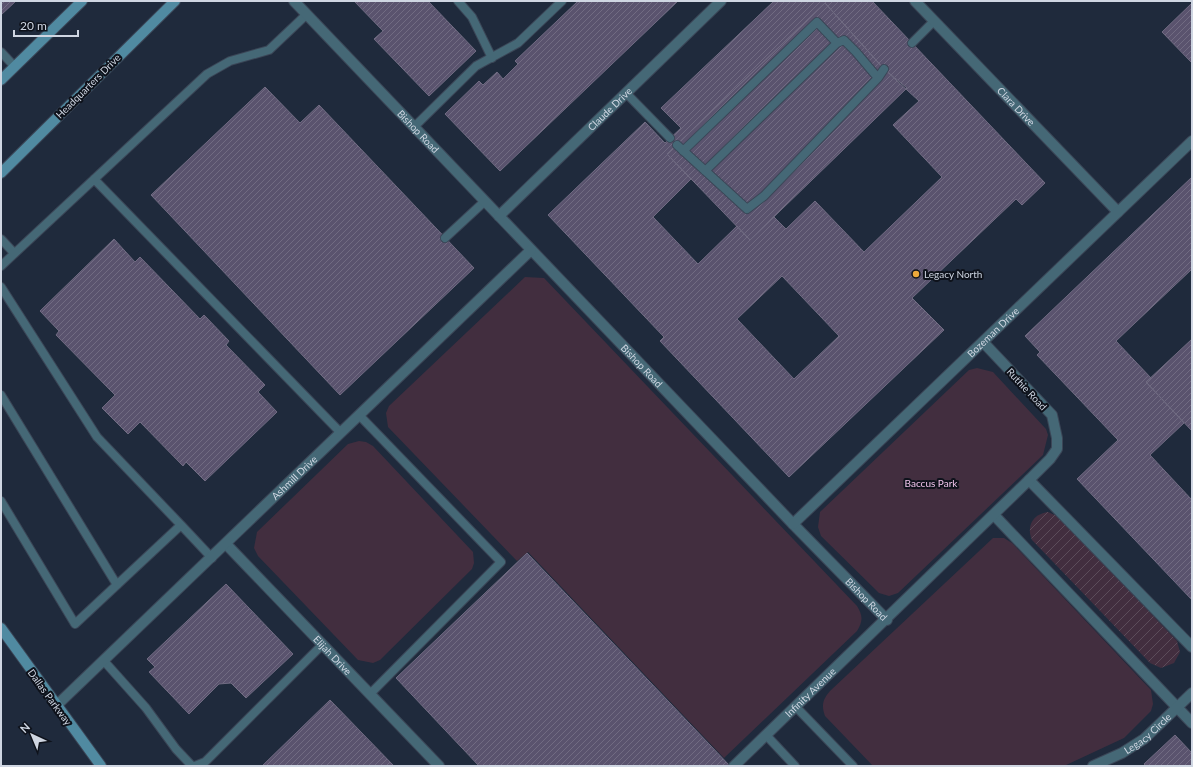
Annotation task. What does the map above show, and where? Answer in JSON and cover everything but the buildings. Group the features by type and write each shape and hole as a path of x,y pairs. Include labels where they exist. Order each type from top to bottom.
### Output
{"main road":[{"path":"1,80 82,1"},
{"name":"Headquarters Drive","path":"1,172 175,1"},
{"name":"Dallas Parkway","path":"1,628 56,706 101,766"}],"street":[{"name":"Bishop Road","path":"294,1 484,202 887,620 1029,480"},
{"name":"Claude Drive","path":"499,216 721,1"},
{"name":"Clara Drive","path":"915,1 1118,212"},
{"name":"Bozeman Drive","path":"793,524 1192,141"},
{"name":"Ashmill Drive","path":"56,706 212,558 531,250"},
{"name":"Ruthie Road","path":"983,342 1052,415 1057,438 1057,449 1050,459 1029,480"},
{"path":"1029,480 1192,647"},
{"path":"994,515 1192,723"},
{"name":"Elijah Drive","path":"226,544 371,693 439,766"},
{"name":"Infinity Avenue","path":"734,766 887,620"},
{"name":"Legacy Circle","path":"1093,766 1122,753 1144,739 1192,693"}],"lane":[{"path":"458,1 472,17 492,58"},
{"path":"414,127 476,66 518,43 562,1"},
{"path":"1,266 207,74 230,62 268,50 306,14"},
{"path":"912,43 934,21"},
{"path":"837,43 817,22 680,148 747,209 764,196 878,78 884,69"},
{"path":"705,171 837,43 844,40 878,78"},
{"path":"1,52 15,67"},
{"path":"626,93 670,138"},
{"path":"94,178 341,433"},
{"path":"445,238 484,202"},
{"path":"1,239 14,253"},
{"path":"1,287 97,437 212,558"},
{"path":"1,395 117,585"},
{"path":"359,415 501,562 371,693"},
{"path":"1,501 75,624 180,525"},
{"path":"104,661 146,708 176,749 194,766 205,762 323,644"},
{"path":"796,706 853,766"},
{"path":"766,735 795,766"}],"green space":[{"path":"525,277 544,278 857,606 860,613 862,618 857,631 724,758 528,552 517,561 388,427 386,413 389,406"},
{"name":"Baccus Park","path":"977,368 993,372 1046,429 1048,435 1043,455 898,593 889,596 879,593 821,536 818,527 820,512 969,370"},
{"path":"359,441 366,442 373,446 473,552 474,563 472,569 380,660 373,663 358,660 258,556 254,548 257,532 348,444"},
{"path":"1048,512 1059,517 1177,641 1180,652 1174,663 1161,668 1150,663 1032,540 1030,535 1030,526 1032,522 1038,515"},
{"path":"993,538 1004,538 1012,543 1151,690 1153,704 1151,711 1124,738 1064,766 873,766 825,716 823,702 830,691"}],"place":[{"name":"Legacy North","path":"916,274"}]}
